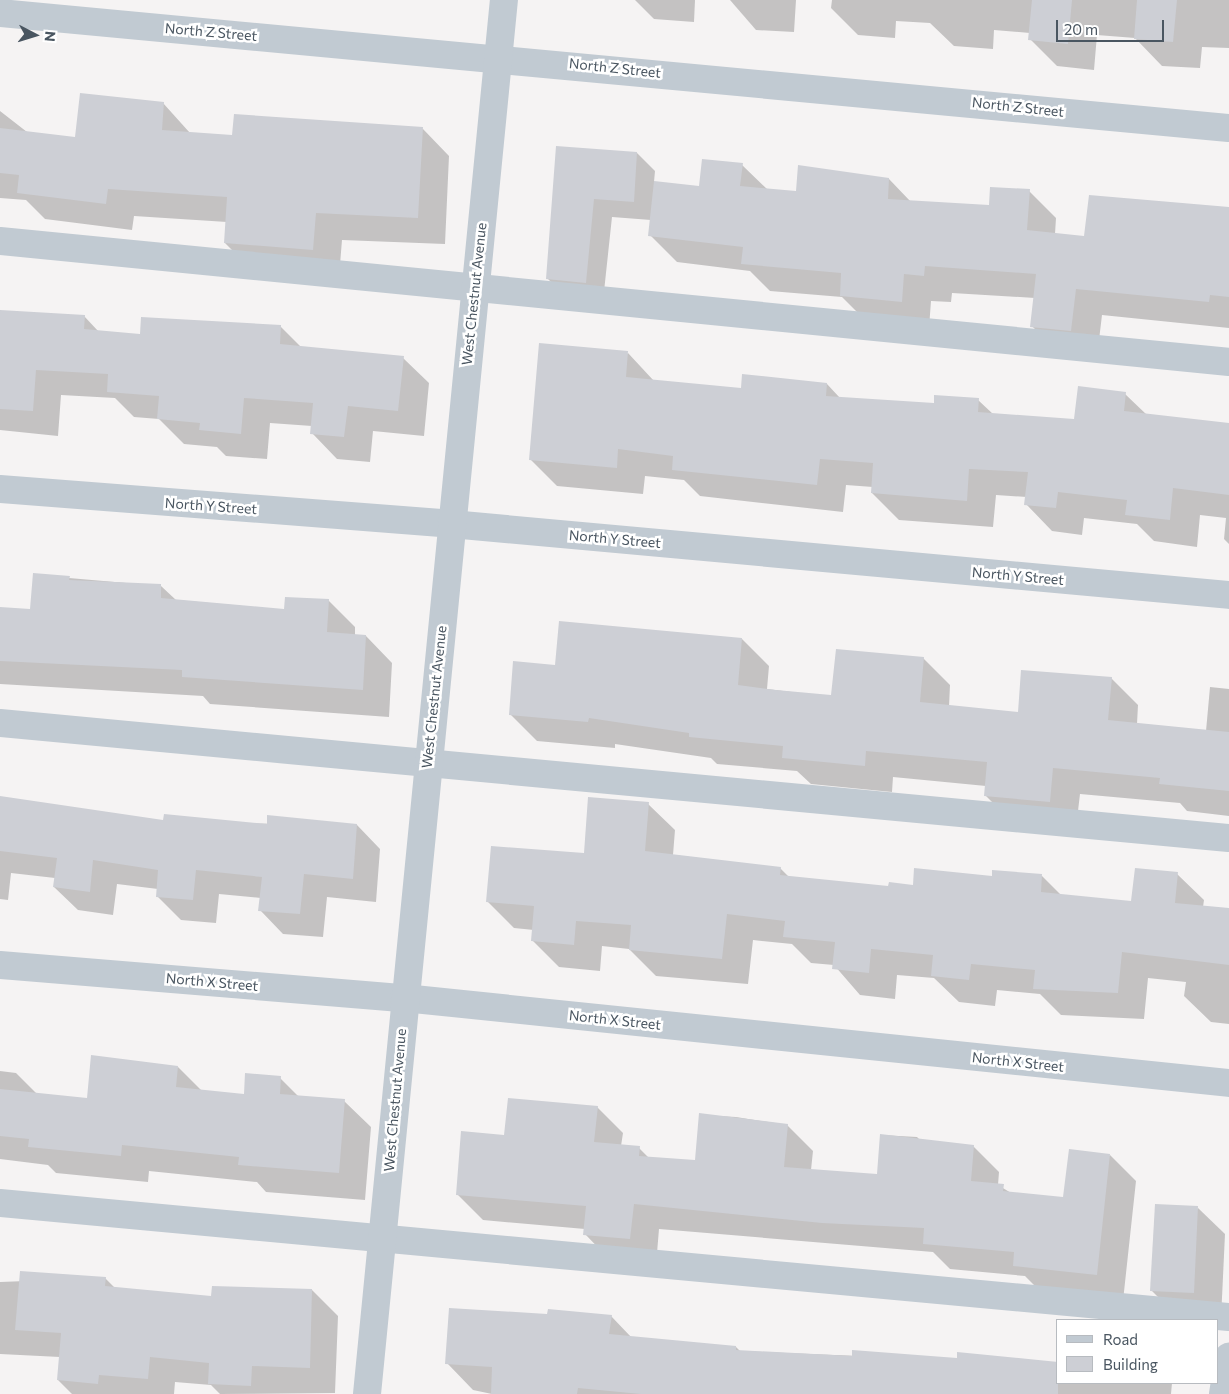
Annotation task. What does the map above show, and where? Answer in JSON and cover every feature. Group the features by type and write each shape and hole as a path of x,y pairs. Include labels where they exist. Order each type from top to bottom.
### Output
{"street":[{"name":"West Chestnut Avenue","path":"367,1394 404,998 504,0"},
{"name":"North Z Street","path":"0,13 499,57 1229,128"},
{"path":"0,241 1229,362"},
{"name":"North Y Street","path":"0,489 451,524 1229,595"},
{"path":"0,723 1229,838"},
{"name":"North X Street","path":"0,965 404,998 1229,1083"},
{"path":"0,1203 382,1236 1229,1317"},
{"path":"1223,1394 1229,1356"}],"building":[{"path":"1032,0 1072,0 1068,44 1028,40"},
{"path":"1137,0 1177,0 1173,42 1134,39"},
{"path":"80,93 164,102 162,130 232,135 234,114 423,127 418,218 316,213 313,250 224,243 227,197 108,189 106,204 17,193 19,175 0,173 0,128 75,137"},
{"path":"556,146 637,152 634,202 594,199 586,283 546,279"},
{"path":"702,159 743,163 740,186 796,191 798,165 889,178 888,199 989,205 990,187 1030,189 1027,230 1084,236 1089,195 1229,207 1229,297 1210,295 1209,302 1076,289 1071,331 1030,327 1036,274 925,266 924,276 904,274 902,302 840,296 841,273 741,264 743,247 648,236 654,181 699,186"},
{"path":"0,310 85,315 84,329 140,334 141,317 281,325 280,344 404,356 398,411 348,406 344,437 310,434 313,403 244,398 241,434 199,430 200,423 157,419 159,396 107,392 108,374 36,370 33,411 0,409"},
{"path":"539,343 628,351 626,377 741,388 742,374 827,383 826,396 934,403 934,395 979,398 978,412 1074,419 1078,386 1126,392 1124,411 1229,423 1229,495 1173,488 1170,520 1125,515 1127,500 1058,492 1056,508 1024,505 1028,472 969,469 967,501 871,493 873,463 820,459 817,485 672,470 673,456 618,449 617,468 529,460"},
{"path":"33,573 70,576 69,580 161,584 161,598 284,609 285,597 329,599 327,632 366,635 363,690 182,677 182,670 0,661 0,607 30,609"},
{"path":"559,621 742,638 738,685 776,690 831,695 836,649 924,657 920,702 1018,712 1021,670 1112,677 1108,720 1229,732 1229,791 1159,784 1160,778 1053,768 1050,802 984,796 987,762 866,751 865,766 782,758 783,746 689,737 689,733 589,718 588,722 509,715 513,661 555,665"},
{"path":"0,796 163,820 164,814 267,824 267,815 357,824 353,879 304,874 300,914 258,911 262,877 196,870 193,900 156,897 158,870 93,860 90,892 53,887 57,858 0,851"},
{"path":"588,797 649,802 645,851 781,867 780,875 888,886 889,882 913,885 914,868 992,876 992,870 1042,874 1041,892 1131,901 1135,868 1178,872 1175,903 1229,908 1229,965 1122,952 1118,993 1033,989 1035,970 971,964 969,980 931,976 933,955 871,949 869,973 832,969 835,942 783,937 785,921 727,914 722,959 629,950 631,925 576,921 574,945 531,941 534,906 486,902 491,846 584,853"},
{"path":"91,1055 178,1066 176,1087 244,1094 245,1073 281,1076 280,1094 345,1099 339,1173 238,1165 239,1157 122,1145 121,1156 28,1147 29,1139 0,1136 0,1089 87,1098"},
{"path":"508,1098 598,1106 594,1142 640,1146 639,1156 695,1160 699,1113 788,1124 784,1167 877,1174 880,1134 974,1145 971,1181 1004,1184 1003,1191 1063,1197 1069,1149 1110,1154 1097,1275 1013,1266 1014,1252 923,1244 924,1228 822,1223 634,1204 630,1239 583,1235 586,1206 456,1195 461,1131 504,1135"},
{"path":"1155,1204 1198,1206 1194,1293 1150,1291"},
{"path":"20,1271 106,1277 105,1286 211,1296 212,1286 312,1289 310,1368 252,1366 251,1386 208,1384 209,1363 150,1357 148,1379 99,1375 98,1384 57,1380 61,1333 15,1330"},
{"path":"449,1308 547,1314 548,1309 612,1315 609,1334 736,1346 736,1350 852,1356 852,1350 957,1358 957,1352 1056,1362 1058,1394 641,1394 578,1388 577,1394 491,1394 492,1367 445,1364"}]}
